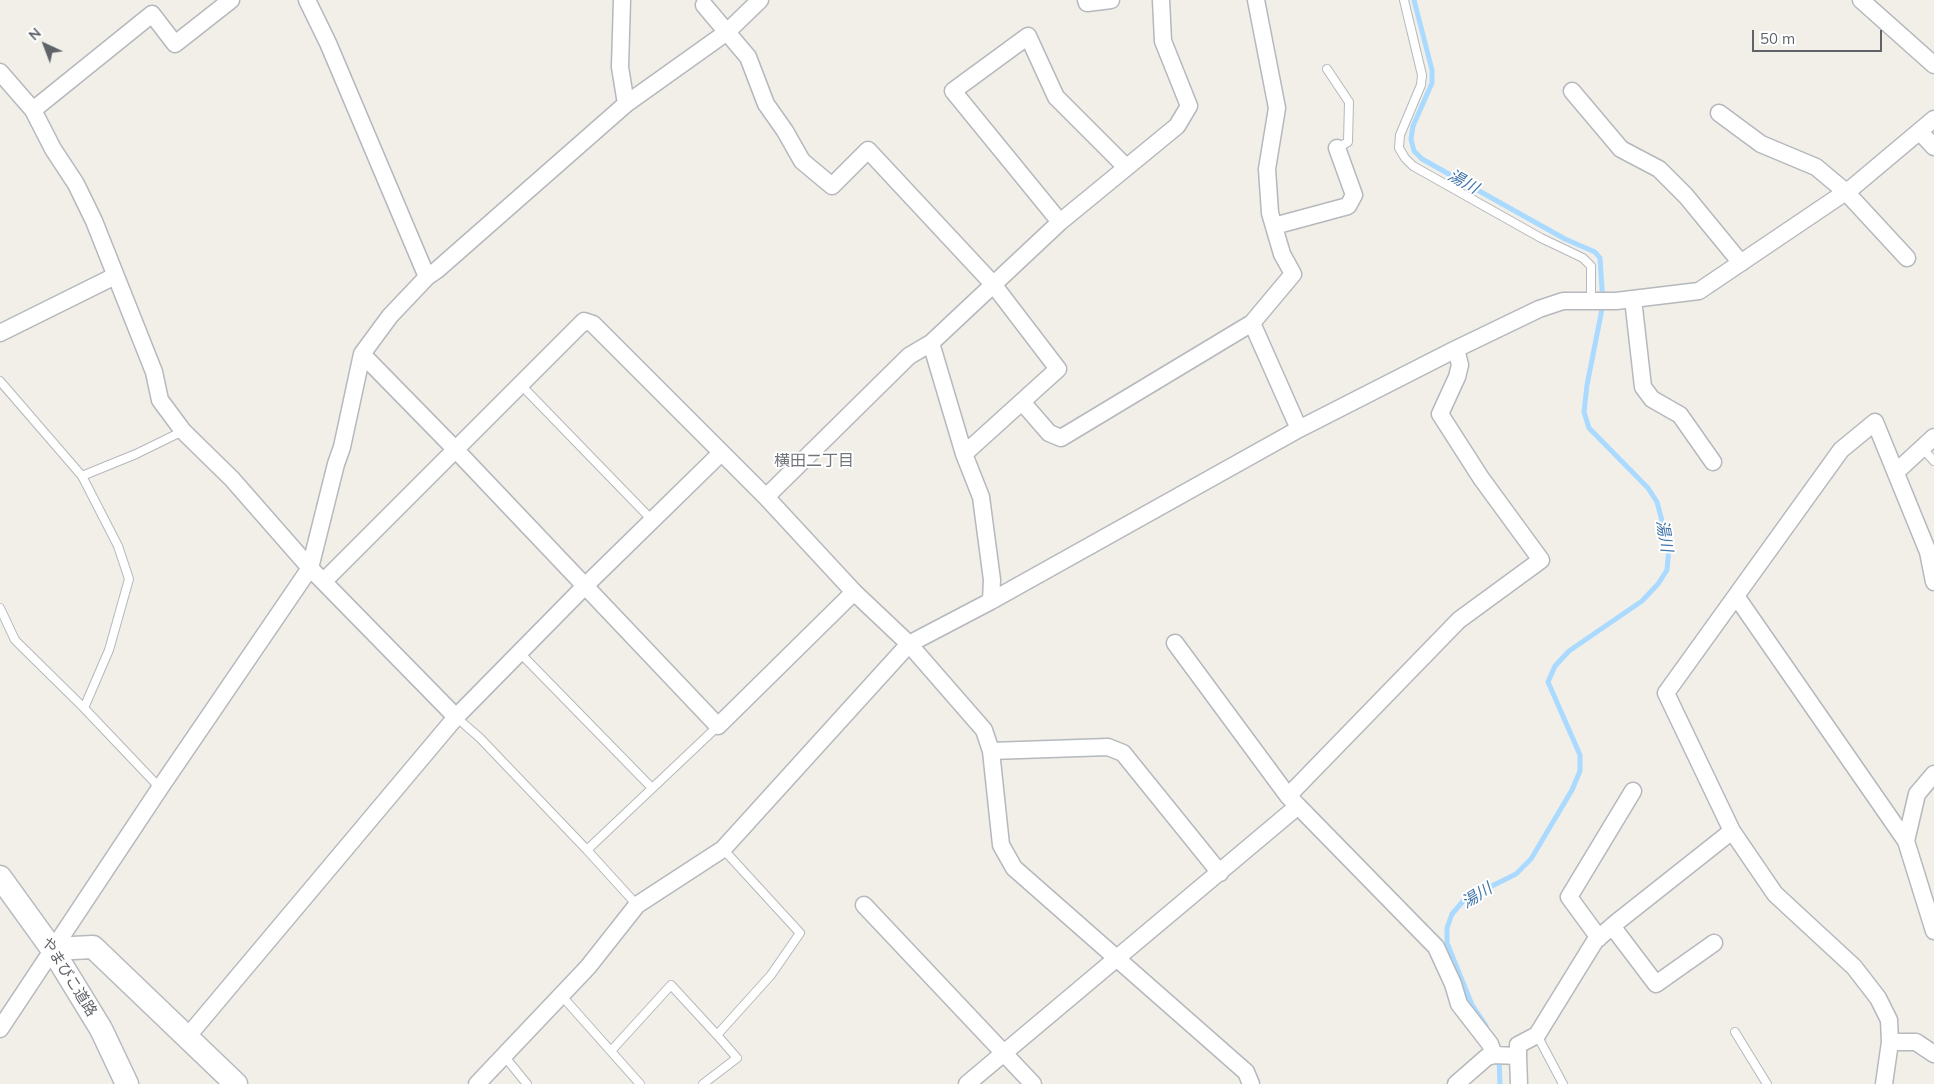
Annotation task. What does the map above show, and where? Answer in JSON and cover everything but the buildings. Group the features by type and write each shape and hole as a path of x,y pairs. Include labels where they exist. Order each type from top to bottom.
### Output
{"street":[{"path":"33,110 152,14 175,44 231,0"},
{"path":"306,0 328,43 427,277"},
{"path":"622,0 620,67 626,104"},
{"path":"0,1029 160,788 310,568 342,447 362,354 390,316 427,277 626,104 728,32 760,0"},
{"path":"1086,0 1087,3 1111,0"},
{"path":"766,497 909,356 931,343 1060,222 1177,126 1189,106 1163,41 1161,0"},
{"path":"1023,403 1049,433 1061,438 1252,323 1293,274 1282,254 1270,213 1267,169 1277,108 1256,0"},
{"path":"1861,0 1934,65"},
{"path":"704,5 748,58 766,104 785,131 802,161 832,186 868,150 993,284 1058,369 1023,403 964,454"},
{"path":"1060,222 953,91 1028,36 1056,97 1126,167"},
{"path":"0,72 33,110 53,148 76,184 94,221 154,372 160,400 183,431 232,479 310,568 456,717"},
{"path":"1572,91 1621,149 1659,169 1686,196 1740,263"},
{"path":"1720,114 1761,144 1816,167 1846,192 1907,258"},
{"path":"477,1084 505,1057 588,967 637,905 723,849 909,644 992,601 1299,429 1539,309 1563,301 1633,299 1699,291 1846,192 1934,119"},
{"path":"1920,132 1934,147"},
{"path":"1274,226 1348,206 1354,195 1337,148"},
{"path":"0,333 115,276"},
{"path":"1633,299 1642,388 1652,398 1680,415 1712,462"},
{"path":"324,581 584,321 593,324 766,497 854,592 909,644 984,730 991,750 1001,845 1014,868 1246,1072 1252,1084"},
{"path":"1252,323 1299,429"},
{"path":"931,343 964,454 981,497 992,580 992,601"},
{"path":"967,1084 1220,873 1293,801 1459,620 1541,560 1481,478 1440,414 1457,377 1460,365 1456,349"},
{"path":"362,354 455,449 718,726 854,592"},
{"path":"1884,1084 1890,1042 1889,1020 1878,998 1854,967 1775,894 1732,831 1666,692 1841,450 1876,422 1928,552 1934,582"},
{"path":"1896,472 1934,437"},
{"path":"188,1036 456,717 584,587 721,453"},
{"path":"1736,596 1906,840 1934,931"},
{"path":"1175,642 1293,801 1436,946 1459,1004 1490,1044 1504,1056 1519,1084"},
{"path":"991,750 1108,746 1123,753 1220,873"},
{"path":"1906,840 1917,794 1934,774"},
{"path":"1599,938 1569,897 1633,791"},
{"path":"1456,1084 1487,1057 1504,1056 1518,1045 1537,1035 1599,938 1732,831"},
{"name":"やまびこ道路","path":"0,877 52,949 100,1029 127,1084"},
{"path":"864,906 1033,1084"},
{"path":"1612,926 1656,984 1714,942"},
{"path":"52,949 93,947 236,1084"},
{"path":"1890,1042 1916,1042 1934,1054"}],"lane":[{"path":"1404,0 1422,75 1420,85 1400,135 1399,148 1405,158 1413,166 1541,238 1583,258 1591,266 1591,299"},
{"path":"1327,69 1349,102 1348,142 1337,148"},
{"path":"0,380 82,476 118,546 129,579 109,650 84,708"},
{"path":"521,385 652,520"},
{"path":"82,476 136,454 183,431"},
{"path":"1922,448 1934,461"},
{"path":"0,608 16,640 160,788"},
{"path":"520,652 652,788"},
{"path":"456,717 480,738 637,905"},
{"path":"587,850 718,726"},
{"path":"717,1035 772,975 800,934 723,849"},
{"path":"611,1051 671,985 737,1058 702,1084"},
{"path":"561,996 640,1084"},
{"path":"1735,1032 1767,1084"},
{"path":"1537,1035 1563,1084"},
{"path":"505,1057 527,1084"}],"waterway":[{"name":"湯川","path":"1414,0 1432,70 1432,83 1413,126 1411,139 1414,151 1422,159 1565,239 1595,252 1600,258 1603,304 1587,385 1584,412 1589,428 1648,488 1657,502 1669,547 1667,570 1658,584 1642,601 1569,651 1555,666 1548,682 1580,755 1580,771 1572,790 1531,859 1516,874 1464,900 1452,914 1447,928 1447,943 1472,1005 1486,1026"},
{"name":"湯川","path":"1499,1058 1500,1084"}],"district":[{"name":"横田二丁目","path":"814,461"}]}
